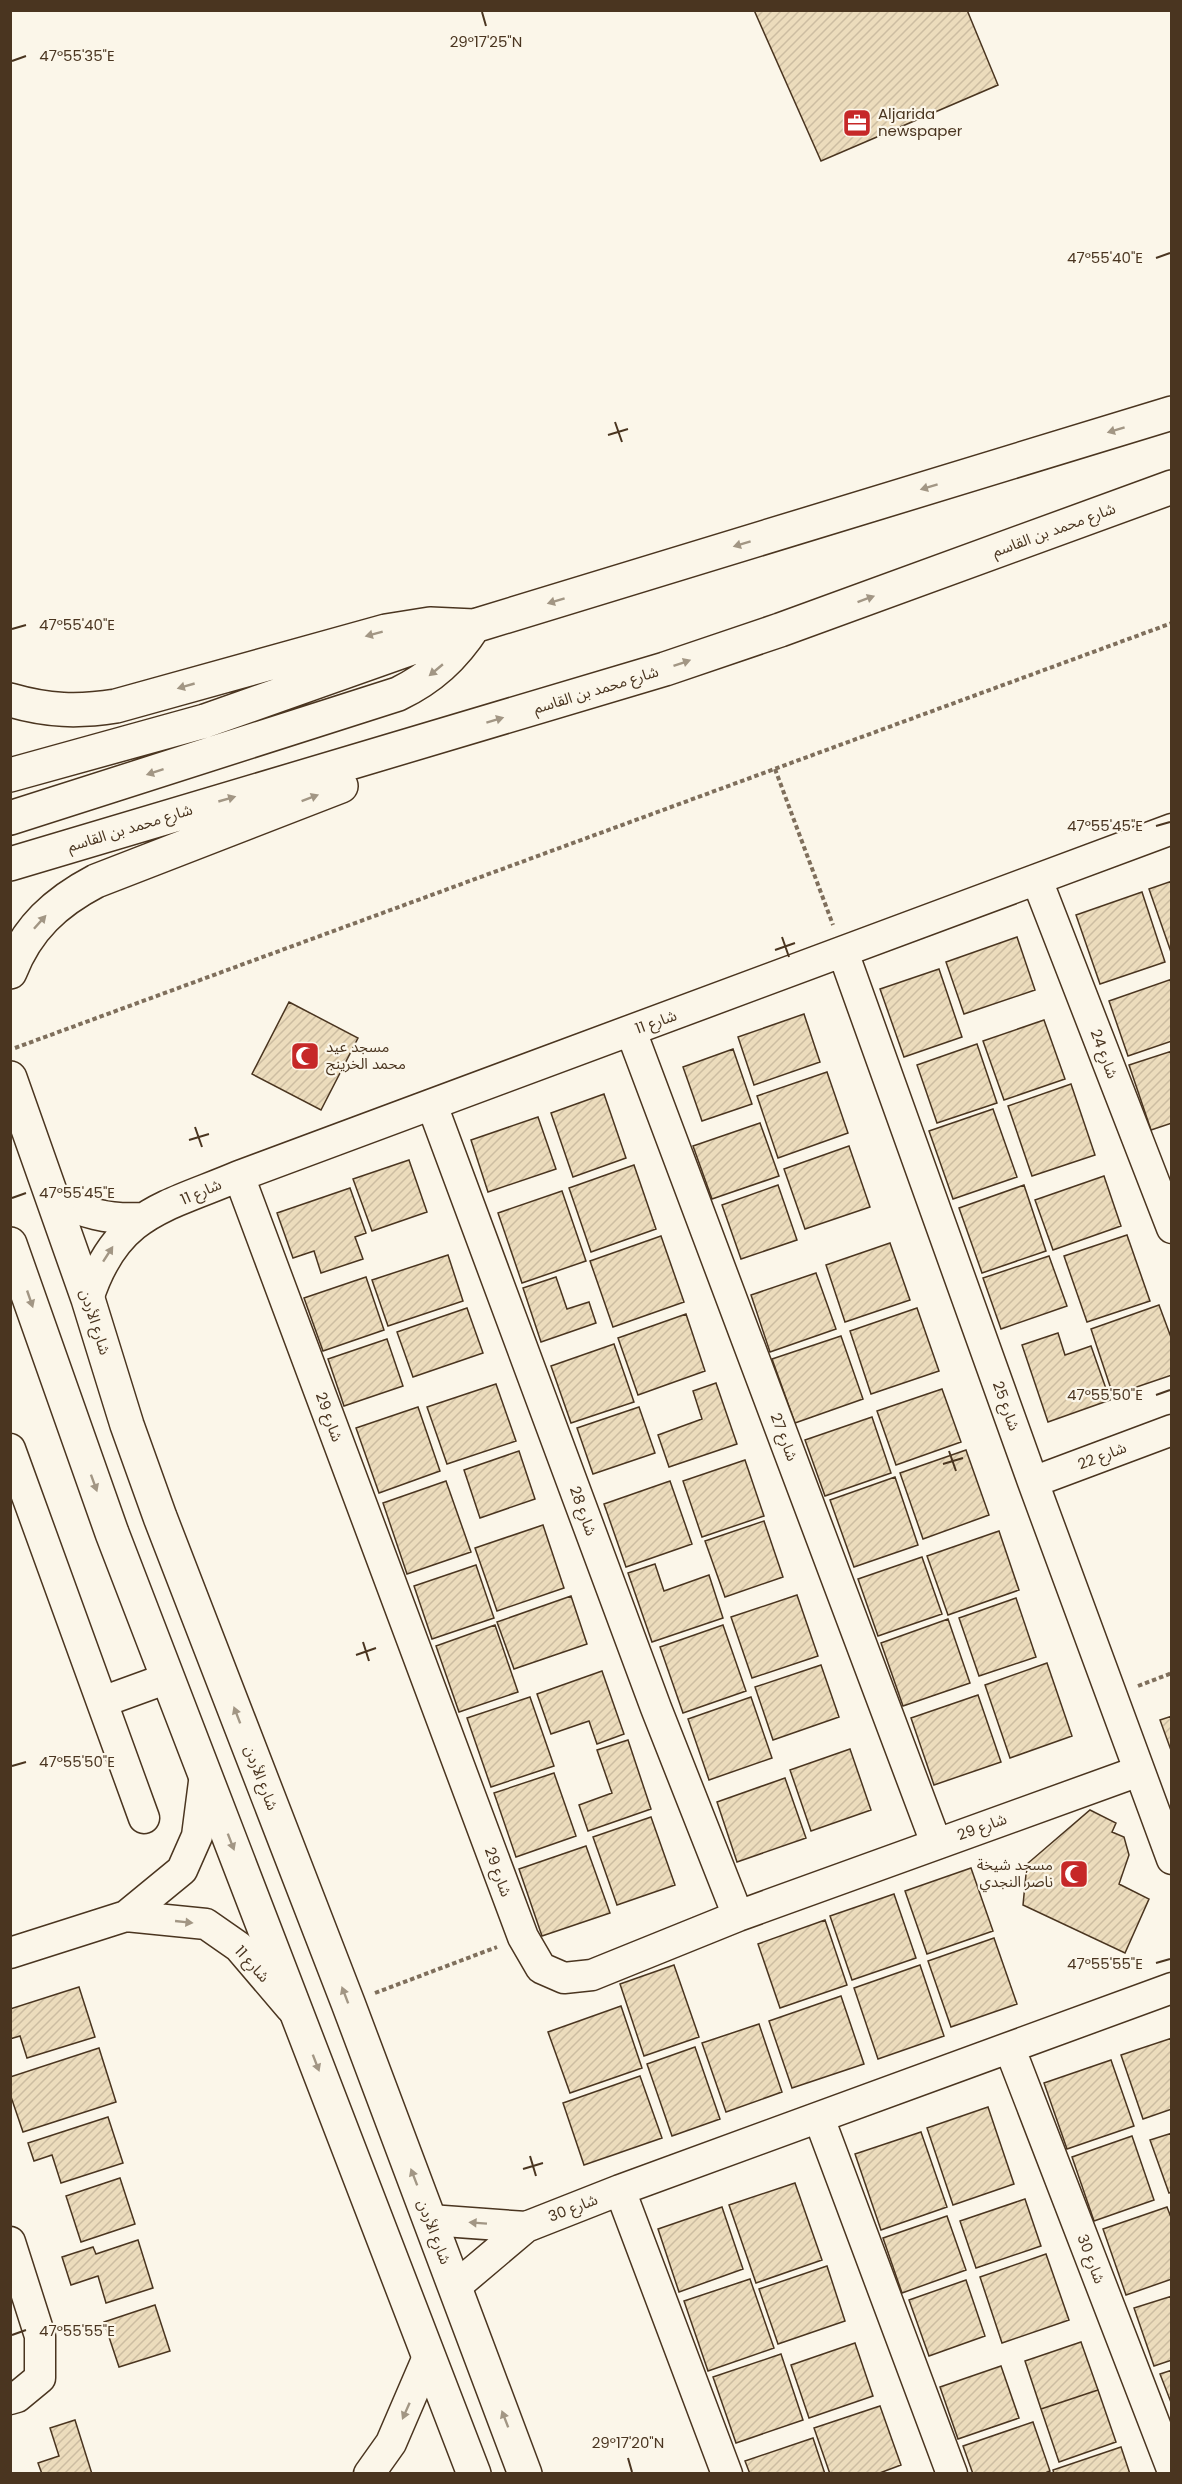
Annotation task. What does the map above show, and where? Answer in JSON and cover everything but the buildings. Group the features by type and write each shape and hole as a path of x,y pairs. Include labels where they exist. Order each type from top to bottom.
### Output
{"main road":[{"path":"10,775 206,721 474,626 1172,413"},
{"path":"780,630 823,597 872,573 1172,471"},
{"name":"شارع محمد بن القاسم","path":"10,864 665,669 780,630 1172,487"},
{"path":"10,700 46,709 81,711 116,706 386,631 430,624 474,626"},
{"path":"10,818 398,694 434,673 462,644 474,626"},
{"path":"10,972 17,954 31,931 50,910 72,894 96,881 390,766 461,731"},
{"name":"شارع الأردن","path":"10,1078 88,1299 127,1425 160,1517 348,2003 525,2474"},
{"path":"10,1244 112,1533 474,2474"},
{"path":"79,1442 90,1449 102,1452 115,1447 124,1438 127,1425"},
{"path":"112,1533 116,1523 132,1511 142,1510 160,1517"}],"street":[{"name":"شارع 11","path":"88,1299 107,1253 123,1233 142,1218 239,1176 1172,830"},
{"name":"شارع 24","path":"1037,880 1172,1228"},
{"name":"شارع 25","path":"843,952 1033,1482 1172,1859"},
{"name":"شارع 27","path":"631,1031 936,1843"},
{"name":"شارع 28","path":"432,1105 656,1708 738,1916"},
{"name":"شارع 29","path":"239,1176 523,1937 541,1968 564,1978 592,1975 738,1916 1139,1770"},
{"name":"شارع 11","path":"52,1197 95,1216 118,1219 142,1218"},
{"name":"شارع 22","path":"1033,1482 1172,1430"},
{"path":"10,1449 144,1818"},
{"path":"102,1702 168,1678"},
{"name":"شارع 11","path":"10,1953 126,1916 182,1870 197,1836 205,1774"},
{"name":"شارع 11","path":"126,1916 206,1924 239,1947 298,2017"},
{"name":"شارع 30","path":"455,2287 526,2227 620,2190 1172,1988"},
{"name":"شارع 30","path":"1010,2049 1172,2469"},
{"path":"819,2118 952,2474"},
{"path":"620,2190 728,2474"},
{"name":"شارع 30","path":"430,2220 526,2227"},
{"path":"10,2242 40,2336 40,2378 17,2397 10,2399"},
{"path":"369,2474 391,2444 428,2357"}],"path":[{"path":"10,1049 1172,623"},
{"path":"775,769 843,952"},
{"path":"1112,1696 1172,1673"},
{"path":"348,2003 523,1937"}],"place":[{"name":"Aljarida newspaper","path":"857,123"},
{"name":"مسجد عيد محمد الخرينج","path":"305,1056"},
{"name":"مسجد شيخة ناصر النجدي","path":"1074,1874"}]}
